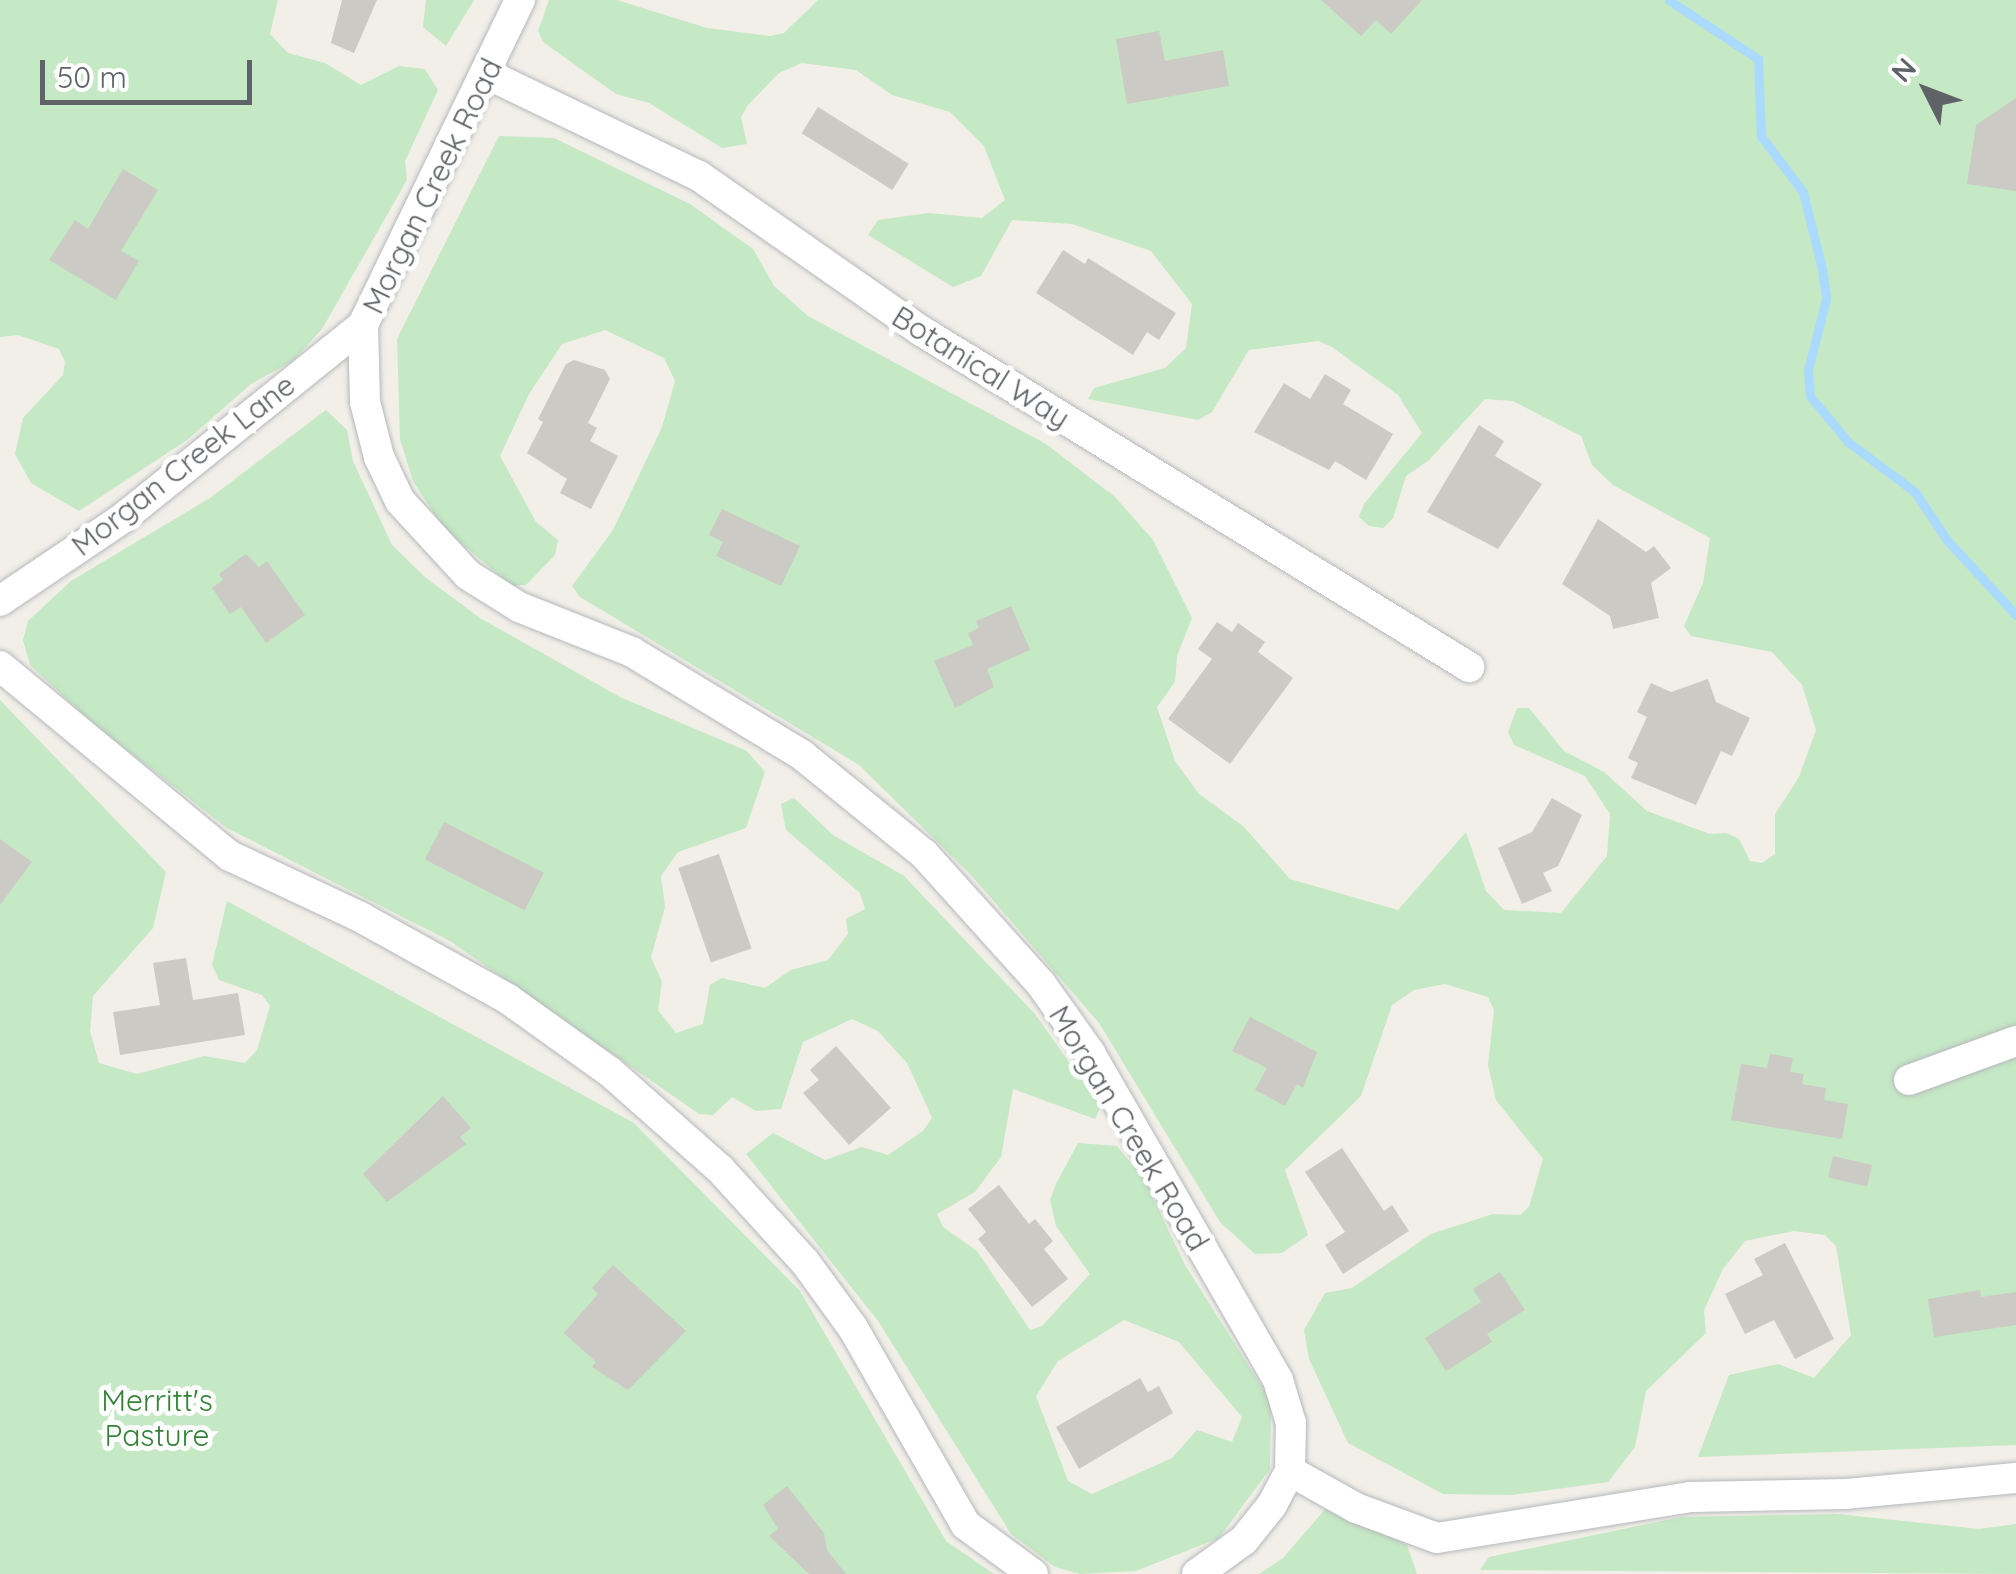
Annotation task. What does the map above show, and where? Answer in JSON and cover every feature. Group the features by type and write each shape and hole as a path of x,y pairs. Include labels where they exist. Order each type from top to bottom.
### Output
{"street":[{"name":"Morgan Creek Road","path":"520,0 489,74 363,325 364,402 379,457 400,501 429,537 468,575 519,607 632,652 846,787 962,893 1040,984 1090,1053 1278,1380 1290,1423 1290,1471"},
{"name":"Botanical Way","path":"489,74 699,176 923,332 1469,667"},
{"name":"Morgan Creek Lane","path":"0,601 123,518 363,325"},
{"path":"0,666 230,856 360,917 508,999 624,1084 720,1169 805,1262 853,1328 966,1525 1033,1574"},
{"path":"1909,1080 2016,1041"},
{"path":"1197,1574 1244,1540 1290,1471 1356,1508 1437,1538 1690,1497 1846,1494 2016,1478"}],"green space":[{"path":"0,0 278,0 270,34 288,53 325,63 361,85 399,66 425,69 438,90 405,161 407,180 322,329 293,361 251,384 187,440 79,511 31,483 15,454 23,418 63,375 65,362 59,349 18,335 0,337"},
{"path":"426,0 474,0 446,46 423,27"},
{"path":"549,0 617,0 707,28 770,36 784,33 818,0 2016,0 2016,1445 1698,1457 1729,1375 1778,1364 1814,1378 1851,1335 1836,1246 1825,1235 1794,1231 1745,1241 1723,1269 1704,1310 1706,1333 1646,1391 1635,1447 1608,1482 1512,1495 1443,1494 1348,1443 1309,1359 1304,1330 1325,1293 1352,1288 1431,1234 1493,1214 1520,1215 1529,1207 1543,1159 1496,1100 1488,1065 1494,1010 1488,997 1445,984 1414,990 1392,1005 1361,1096 1285,1170 1308,1235 1282,1253 1255,1254 1220,1222 1099,1023 972,876 859,765 580,597 572,586 613,530 662,427 675,381 664,358 605,330 562,344 529,394 500,456 536,522 558,540 555,555 526,585 512,586 444,529 413,481 400,439 397,339 499,136 554,138 690,204 753,249 774,286 808,316 1046,444 1115,497 1153,540 1192,618 1177,656 1175,682 1157,707 1175,761 1199,794 1243,826 1290,879 1398,910 1466,832 1486,891 1504,910 1561,913 1607,856 1610,814 1585,776 1514,745 1508,732 1517,708 1529,708 1564,751 1604,772 1647,811 1710,834 1726,833 1739,839 1750,861 1762,863 1775,854 1775,814 1799,777 1816,730 1802,685 1772,652 1691,636 1684,626 1703,583 1710,538 1613,485 1592,465 1581,436 1513,401 1485,399 1429,460 1406,476 1393,518 1383,528 1369,526 1359,517 1364,504 1422,433 1398,395 1332,347 1318,341 1249,350 1212,412 1198,420 1088,399 1094,388 1165,368 1186,348 1192,304 1151,251 1072,224 1012,220 981,276 953,287 868,235 878,220 929,213 982,218 1005,200 984,146 950,112 892,95 856,70 802,63 779,73 748,105 741,117 747,144 722,148 649,103 616,94 543,42 538,31"},
{"path":"326,410 347,430 353,461 392,545 426,578 480,618 620,697 747,751 765,772 746,828 678,852 661,876 665,907 651,957 662,982 658,1010 676,1033 703,1024 710,985 722,978 765,988 791,970 828,960 848,934 846,919 865,909 860,893 786,830 781,804 794,798 833,835 904,876 1035,1014 1101,1107 1095,1119 1013,1089 1001,1157 975,1192 937,1214 943,1227 977,1251 1030,1330 1042,1326 1090,1274 1056,1226 1050,1200 1056,1184 1078,1143 1117,1146 1144,1179 1185,1265 1271,1401 1270,1469 1219,1538 1136,1571 1080,1574 1055,1567 1011,1534 878,1321 746,1154 773,1133 825,1160 862,1147 888,1155 923,1131 932,1118 925,1102 907,1063 878,1031 852,1019 803,1042 781,1109 756,1111 732,1097 713,1115 699,1114 450,941 227,828 91,722 30,665 23,640 28,621 71,581 210,498","holes":["1124,1320 1179,1342 1242,1417 1232,1442 1197,1430 1172,1458 1092,1494 1068,1481 1036,1396 1058,1361"]},
{"name":"Merritt's Pasture","path":"0,700 166,872 153,928 93,996 90,1031 99,1063 137,1074 204,1056 245,1063 257,1050 270,1006 262,995 219,980 212,965 227,901 634,1123 800,1291 946,1541 994,1574 0,1574"},
{"path":"1327,1507 1407,1545 1417,1574 1259,1574 1283,1558"},
{"path":"1837,1514 1979,1529 2016,1524 2016,1574 1480,1570 1489,1557 1681,1517"}],"building":[{"path":"342,0 377,0 354,53 331,43"},
{"path":"1321,0 1422,0 1391,34 1376,20 1361,36"},
{"path":"1159,31 1165,61 1223,50 1229,86 1127,104 1116,39"},
{"path":"2016,98 2016,191 1967,184 1976,125"},
{"path":"818,107 909,164 892,190 802,133"},
{"path":"123,169 158,190 121,251 139,261 116,300 49,260 75,220 88,229"},
{"path":"1063,250 1085,264 1088,258 1176,313 1159,340 1147,332 1133,355 1036,293"},
{"path":"574,360 605,370 610,379 588,423 597,428 590,441 618,456 591,509 560,493 567,479 527,453 543,422 538,419 566,364"},
{"path":"1325,374 1351,390 1343,404 1393,434 1366,480 1335,461 1329,470 1254,432 1284,383 1310,399"},
{"path":"1479,425 1504,441 1495,456 1542,484 1498,549 1427,512"},
{"path":"722,509 800,546 781,586 716,556 723,542 709,535"},
{"path":"1598,519 1646,552 1654,546 1671,568 1651,583 1659,618 1613,629 1610,616 1562,584"},
{"path":"246,554 259,567 267,561 305,615 266,643 241,607 230,614 212,588 223,580 219,574"},
{"path":"1011,606 1030,650 987,669 994,687 955,708 934,661 973,645 968,633 979,628 976,621"},
{"path":"1217,622 1232,632 1238,623 1265,642 1258,652 1293,678 1230,764 1168,719 1212,659 1198,649"},
{"path":"1708,679 1716,702 1750,718 1732,756 1721,751 1696,805 1631,778 1638,763 1628,758 1647,717 1637,712 1651,683 1671,692"},
{"path":"1552,798 1582,815 1558,866 1543,873 1552,891 1522,904 1498,848 1532,832"},
{"path":"444,822 544,873 525,910 425,859"},
{"path":"0,839 32,862 0,905"},
{"path":"719,854 752,949 711,963 678,868"},
{"path":"186,958 193,1000 238,993 245,1035 120,1055 113,1012 160,1005 153,963"},
{"path":"1250,1017 1317,1052 1303,1088 1297,1084 1285,1106 1255,1090 1267,1068 1232,1051"},
{"path":"836,1046 891,1108 849,1145 803,1093 819,1080 810,1070"},
{"path":"1770,1054 1793,1058 1790,1072 1804,1074 1802,1084 1826,1088 1824,1100 1848,1104 1842,1139 1731,1120 1741,1064 1767,1068"},
{"path":"443,1096 471,1128 460,1137 466,1144 387,1202 363,1174"},
{"path":"1342,1148 1384,1211 1392,1205 1409,1231 1343,1274 1325,1245 1345,1232 1305,1172"},
{"path":"1833,1156 1872,1165 1867,1186 1828,1177"},
{"path":"999,1185 1029,1224 1035,1219 1053,1241 1044,1249 1068,1279 1032,1307 978,1239 986,1232 968,1209"},
{"path":"1785,1243 1834,1339 1795,1359 1774,1320 1745,1334 1725,1294 1763,1275 1754,1259"},
{"path":"613,1265 686,1331 628,1390 592,1367 596,1362 564,1333 598,1294 592,1288"},
{"path":"1500,1272 1525,1310 1487,1334 1492,1342 1446,1371 1425,1338 1481,1302 1473,1289"},
{"path":"1980,1290 1981,1297 2016,1292 2016,1325 1934,1337 1928,1299"},
{"path":"1140,1378 1148,1392 1159,1386 1173,1413 1079,1469 1056,1427"},
{"path":"787,1486 824,1533 827,1550 846,1574 809,1574 769,1536 778,1529 763,1505"}],"waterway":[{"path":"1669,0 1758,59 1761,136 1803,192 1822,269 1826,299 1808,370 1810,396 1848,442 1915,492 1947,540 2016,615"}]}
